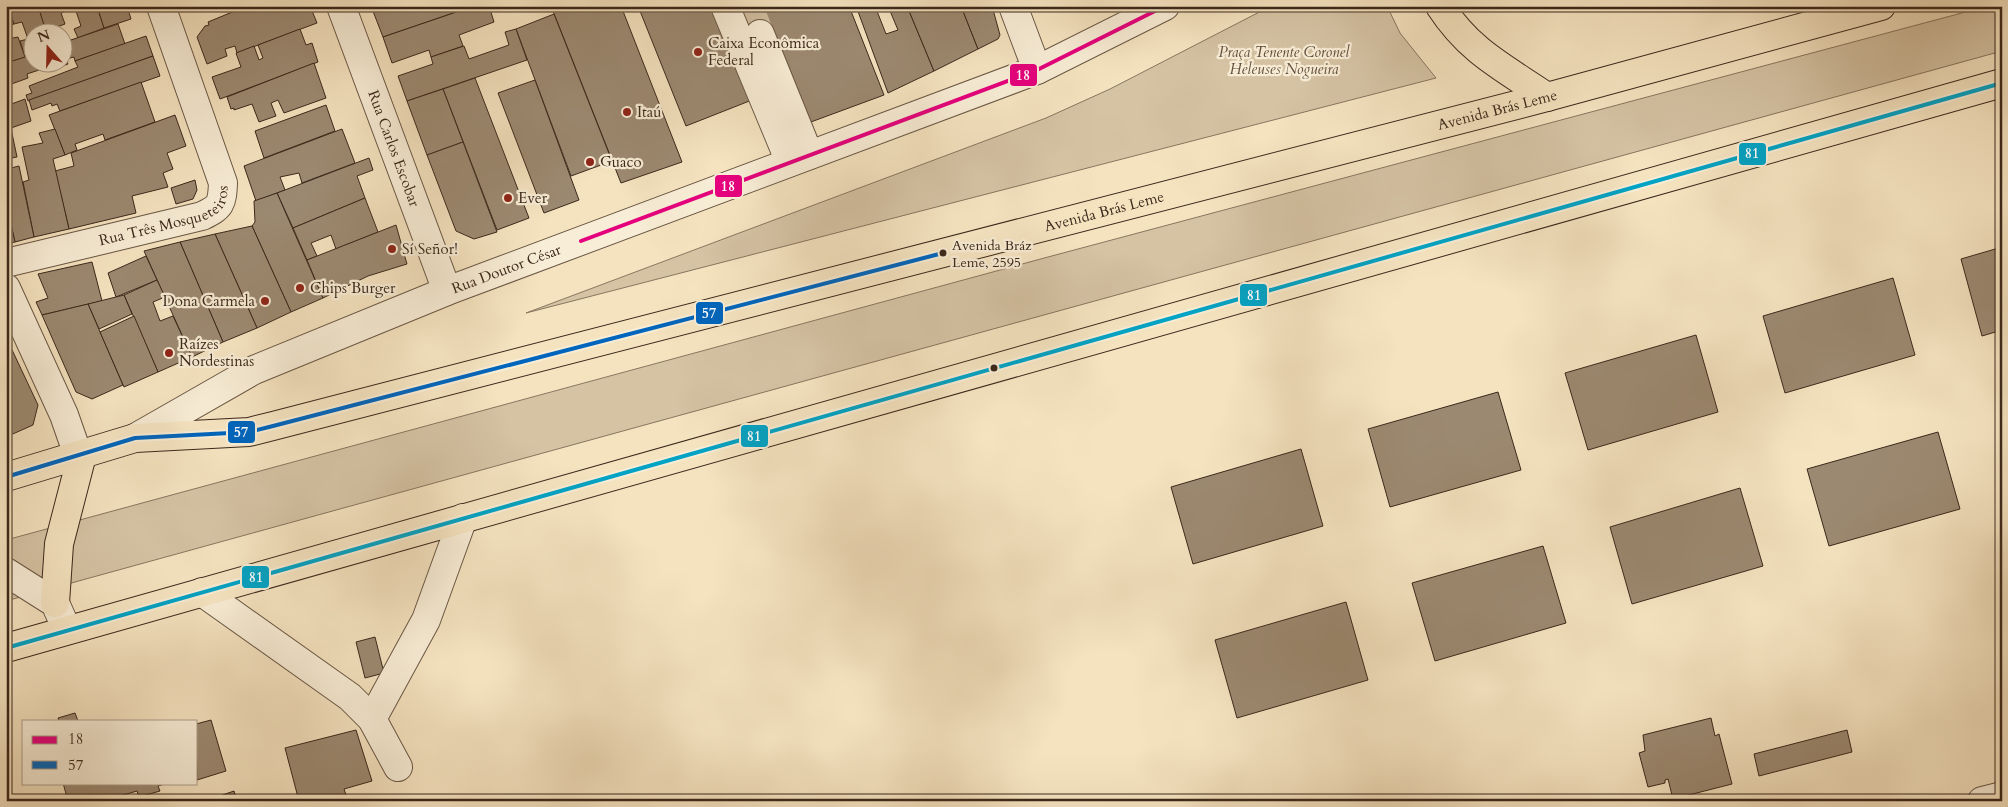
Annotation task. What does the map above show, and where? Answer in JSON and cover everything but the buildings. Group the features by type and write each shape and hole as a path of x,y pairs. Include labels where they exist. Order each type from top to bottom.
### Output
{"main road":[{"path":"1440,6 1450,21 1476,50 1547,97"},
{"name":"Avenida Brás Leme","path":"6,477 135,438 249,432 273,426 1547,97 1881,6"},
{"path":"6,648 2002,83"},
{"path":"55,603 59,544 80,455"}],"street":[{"name":"Rua Carlos Escobar","path":"341,6 447,291"},
{"path":"726,6 800,159"},
{"path":"1014,6 1037,70"},
{"name":"Rua Doutor César","path":"135,438 254,370 447,291 1037,70 1165,6"},
{"name":"Rua Três Mosqueteiros","path":"6,263 202,216 216,210 222,201 223,183 166,8"},
{"path":"760,34 800,159"},
{"path":"6,288 64,415 80,455"},
{"path":"372,719 426,620 463,518"},
{"path":"6,572 55,603 67,630"},
{"path":"202,592 350,697 372,719 398,767"},
{"path":"1982,801 2002,796"}],"green space":[{"name":"Praça Tenente Coronel Heleuses Nogueira","path":"1271,6 1387,6 1400,33 1436,78 526,313 1046,118 1110,89"},
{"path":"1988,6 2002,6 2002,51 6,601 6,540 1048,257"}],"tunnel":[{"path":"749,6 760,34"}],"transit line":[{"name":"18","path":"581,241 1037,70 1165,6"},
{"name":"81","path":"6,648 2002,83"},
{"name":"57","path":"6,477 135,438 249,432 943,253"}],"place":[{"name":"Caixa Econômica Federal","path":"698,52"},
{"name":"Itaú","path":"627,112"},
{"name":"Guaco","path":"590,162"},
{"name":"Ever","path":"508,198"},
{"name":"Sí Señor!","path":"392,249"},
{"name":"Avenida Bráz Leme, 2595","path":"943,253"},
{"name":"Chips Burger","path":"300,288"},
{"name":"Dona Carmela","path":"265,301"},
{"name":"Raízes Nordestinas","path":"169,353"}]}
